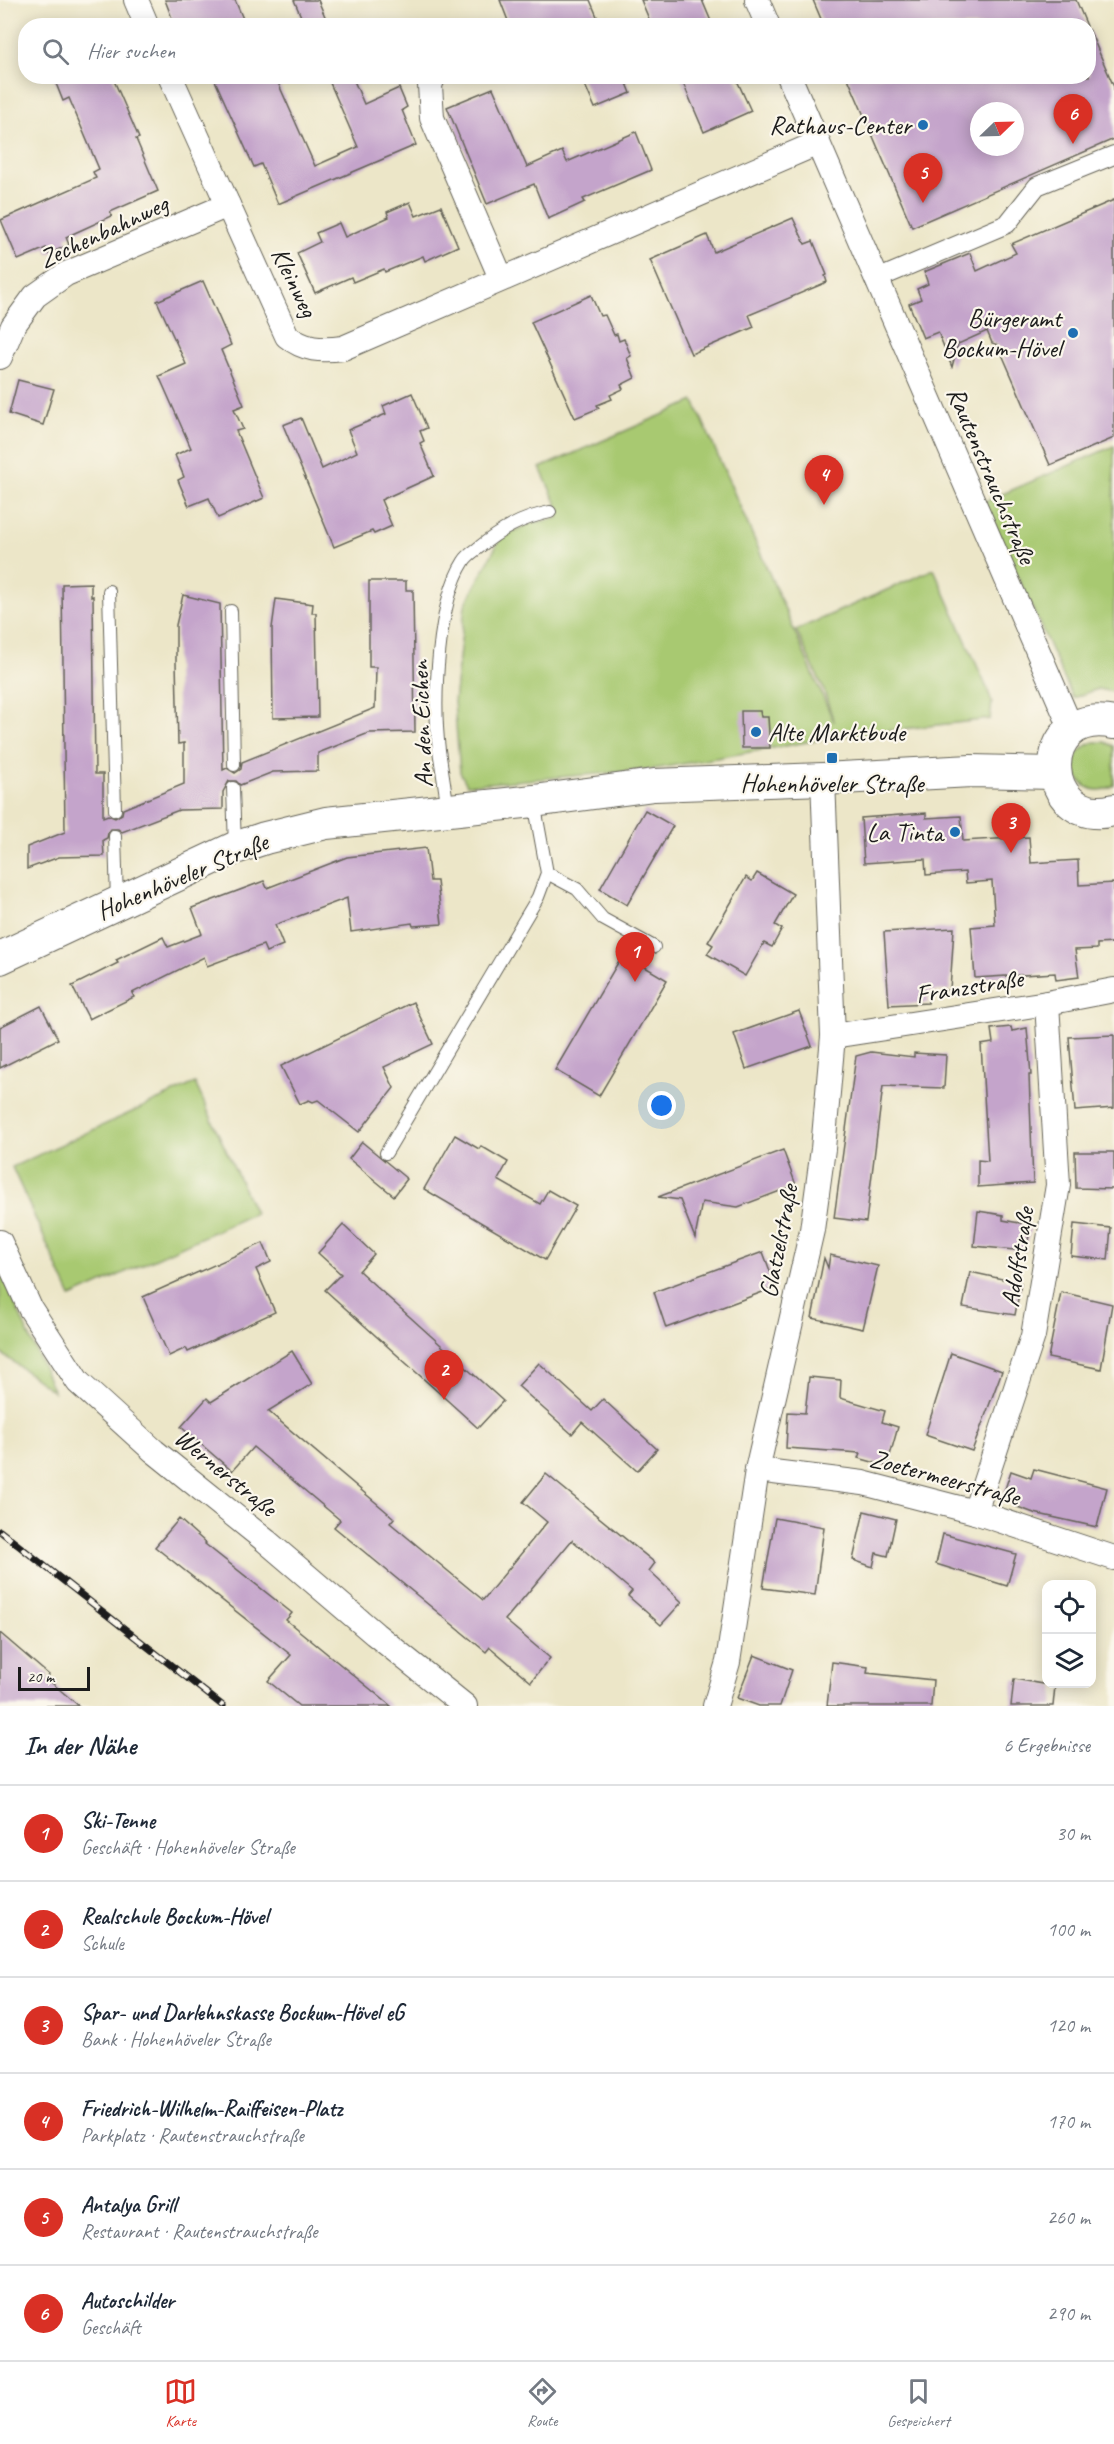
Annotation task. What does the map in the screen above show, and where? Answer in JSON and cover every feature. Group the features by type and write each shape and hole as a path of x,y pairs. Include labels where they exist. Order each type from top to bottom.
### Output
{"street":[{"path":"136,0 144,18"},
{"path":"757,0 765,18"},
{"name":"Kleinweg","path":"174,84 287,336 306,348 317,350 343,348 818,143"},
{"path":"430,84 432,118 501,278"},
{"name":"Rautenstrauchstraße","path":"792,84 1072,730"},
{"path":"877,279 1006,224 1037,186 1114,155"},
{"name":"Zechenbahnweg","path":"0,357 13,326 35,296 66,274 228,205"},
{"path":"1114,723 1099,720 1085,723 1072,730 1057,749 1054,773 1058,786 1066,798 1077,807 1090,811 1114,810"},
{"name":"Hohenhöveler Straße","path":"0,958 235,848 326,823 534,801 654,785 971,771 1054,773"},
{"name":"Glatzelstraße","path":"715,1706 728,1662 757,1470 812,1230 823,1149 833,1036 823,779"},
{"name":"Franzstraße","path":"833,1036 1047,1003 1114,990"},
{"name":"Adolfstraße","path":"975,1512 1033,1336 1058,1185 1047,1003"},
{"name":"Wernerstraße","path":"0,1242 30,1308 78,1382 154,1451 465,1706"},
{"name":"Zoetermeerstraße","path":"757,1470 862,1483 975,1512 1114,1558"}],"lane":[{"name":"An den Eichen","path":"448,809 439,748 438,695 440,646 449,596 464,560 498,531 528,517 550,512"},
{"path":"109,591 115,810"},
{"path":"231,611 234,765"},
{"path":"233,788 235,848"},
{"path":"386,1153 538,897 547,873 534,801"},
{"path":"115,836 117,903"},
{"path":"547,873 577,890 603,920 654,947"}],"green space":[{"path":"694,401 834,722 823,688 796,630 934,569 992,702 990,719 841,736 654,769 467,785 460,772 454,702 465,605 501,537 531,523 558,518 560,511 540,468"},
{"path":"1114,446 1114,692 1098,689 1073,698 984,502"},
{"path":"1094,742 1105,742 1114,746 1114,785 1102,790 1091,789 1083,784 1077,776 1075,766 1076,757 1083,748"},
{"path":"195,1083 255,1213 71,1297 12,1167"},
{"path":"0,1270 54,1392 0,1352"}],"building":[{"path":"165,0 235,0 243,18 172,18"},
{"path":"294,0 318,0 326,18 302,18"},
{"path":"500,0 590,0 598,18 507,18"},
{"path":"641,0 702,0 710,18 649,18"},
{"path":"813,0 1076,0 1084,18 821,18"},
{"name":"Rathaus-Center","path":"1096,45 1114,87 1114,139 912,227 850,84 1096,84"},
{"path":"56,84 115,84 139,138 136,139 158,191 110,212 112,216 66,237 69,245 48,254 46,248 18,260 1,220 96,178 93,172 99,169 69,98 63,101"},
{"path":"217,84 279,84 315,166 358,147 330,84 355,84 364,104 399,88 407,107 402,110 416,145 278,204 261,164 254,167"},
{"path":"584,84 627,84 631,93 595,108"},
{"path":"683,84 739,84 751,111 704,132"},
{"path":"493,88 527,167 562,151 567,162 636,132 651,170 583,199 585,202 548,219 534,184 487,204 447,107"},
{"name":"Bürgeramt Bockum-Hövel","path":"1114,200 1114,438 1050,465 998,345 992,343 987,331 958,344 952,367 938,332 923,338 909,304 921,299 917,289 928,284 924,272 970,253 977,271 1016,253 1011,244"},
{"path":"410,202 416,216 441,206 458,246 425,261 423,256 353,282 351,277 315,293 297,253 320,242 316,233 339,223 345,237 389,217 387,212"},
{"path":"793,218 805,244 813,241 827,275 825,276 827,282 749,315 754,327 691,354 650,260 707,235 714,252"},
{"path":"203,281 231,345 221,350 244,405 234,409 243,429 236,431 264,498 218,518 209,498 189,506 178,480 184,477 175,455 191,448 159,376 186,364 157,301"},
{"path":"591,295 600,316 605,315 614,335 617,334 619,341 624,339 631,356 627,358 635,378 621,385 623,389 610,395 612,399 597,405 599,408 575,418 531,322"},
{"path":"18,380 54,389 43,425 9,414"},
{"path":"412,393 427,428 420,431 424,441 420,443 434,476 381,500 392,526 374,534 372,531 334,547 283,425 301,418 322,469 357,452 348,430 386,414 383,406"},
{"path":"369,581 406,581 406,590 413,590 415,732 369,733 318,753 318,771 273,772 240,785 236,781 229,781 223,792 223,809 179,810 122,832 118,829 111,829 107,838 103,840 104,856 59,857 27,869 27,847 65,832 62,584 91,583 95,774 103,774 103,817 108,815 115,818 122,814 123,809 184,784 184,743 178,744 176,662 176,625 183,595 220,604 223,770 227,768 235,773 241,769 242,762 375,708 376,667 369,667"},
{"path":"276,599 313,604 312,613 316,613 318,717 273,718 272,628"},
{"name":"Alte Marktbude","path":"741,711 760,711 761,717 768,717 770,748 742,748"},
{"path":"645,810 673,826 627,905 600,889"},
{"path":"926,813 926,818 961,816 963,841 1029,837 1031,863 1078,860 1079,885 1114,883 1114,943 1097,944 1097,949 1075,950 1079,977 1056,980 1055,973 975,978 971,927 995,925 992,881 966,883 965,872 926,875 925,859 864,863 861,818"},
{"path":"426,848 430,881 437,881 442,924 413,926 412,923 351,932 347,898 275,925 283,945 266,952 263,945 207,966 204,957 132,993 134,997 89,1019 72,986 118,963 116,960 163,937 168,947 202,934 192,908 264,881 267,888 347,857"},
{"path":"757,873 793,894 775,925 782,929 772,947 764,943 745,976 707,954 713,945 708,942 746,877 752,881"},
{"path":"954,928 950,990 928,992 928,1003 889,1005 884,932"},
{"path":"623,954 667,980 599,1096 555,1070"},
{"path":"413,1002 433,1044 384,1067 394,1088 359,1132 318,1100 313,1102 309,1100 300,1104 281,1066"},
{"path":"41,1006 58,1039 0,1068 0,1027"},
{"path":"799,1011 812,1046 746,1069 734,1034"},
{"path":"1011,1027 1012,1031 1027,1028 1031,1075 1029,1075 1033,1183 978,1187 978,1160 988,1161 981,1045 993,1043 991,1029"},
{"path":"1114,1035 1114,1108 1075,1111 1069,1037"},
{"path":"871,1052 914,1057 914,1053 946,1055 944,1088 883,1086 866,1222 834,1218 856,1056"},
{"path":"455,1135 479,1149 481,1146 508,1162 498,1180 540,1204 548,1190 576,1206 545,1260 424,1189"},
{"path":"362,1142 407,1179 394,1196 349,1159"},
{"path":"783,1150 796,1185 738,1207 702,1202 695,1238 680,1200 658,1197"},
{"path":"1075,1152 1114,1152 1114,1189 1076,1188"},
{"path":"978,1211 1003,1215 1003,1220 1031,1225 1026,1251 974,1246"},
{"path":"1074,1224 1111,1228 1108,1260 1071,1256"},
{"path":"343,1225 374,1254 359,1271 503,1401 478,1428 325,1290 341,1274 318,1253"},
{"path":"263,1243 271,1262 256,1269 275,1312 188,1352 186,1348 169,1356 143,1297"},
{"path":"763,1252 776,1287 666,1328 654,1292"},
{"path":"830,1255 878,1266 863,1329 812,1318 824,1258 828,1268"},
{"path":"970,1272 1021,1283 1015,1315 963,1307"},
{"path":"1061,1292 1112,1304 1101,1369 1048,1358"},
{"path":"292,1351 312,1384 268,1411 394,1518 390,1523 483,1600 547,1522 523,1502 546,1474 655,1563 649,1571 682,1602 661,1625 628,1596 632,1591 572,1540 505,1620 550,1658 531,1682 490,1647 486,1652 334,1527 340,1520 253,1447 232,1471 181,1427 207,1398 211,1402"},
{"path":"951,1353 1002,1371 972,1451 925,1435"},
{"path":"539,1363 592,1411 603,1399 657,1449 637,1471 582,1422 572,1434 518,1386"},
{"path":"809,1377 841,1380 840,1398 885,1411 882,1422 898,1427 887,1466 858,1458 860,1453 786,1448 788,1412 805,1413"},
{"path":"1034,1469 1107,1488 1097,1527 1034,1513 1015,1506 1017,1503 1002,1498 1011,1471 1031,1478"},
{"path":"864,1511 896,1519 888,1556 876,1553 873,1567 853,1560"},
{"path":"775,1518 824,1527 815,1595 763,1588"},
{"path":"179,1519 205,1544 292,1613 286,1620 391,1706 299,1706 268,1681 291,1655 155,1547"},
{"path":"943,1534 1016,1554 1007,1586 936,1564"},
{"path":"0,1633 49,1675 46,1678 79,1706 0,1706"},
{"path":"754,1655 792,1670 780,1706 759,1706 737,1698"},
{"path":"832,1662 868,1667 867,1673 933,1680 931,1706 827,1706"},
{"path":"1014,1679 1042,1684 1042,1688 1055,1688 1053,1706 1011,1706"}],"railway":[{"path":"0,1531 223,1706"}],"place":[{"name":"Rathaus-Center","path":"923,125"},
{"name":"Autoschilder","path":"1073,144"},
{"name":"Antalya Grill","path":"923,203"},
{"name":"Bürgeramt Bockum-Hövel","path":"1073,333"},
{"name":"Friedrich-Wilhelm-Raiffeisen-Platz","path":"824,505"},
{"name":"Alte Marktbude","path":"756,732"},
{"name":"Hohenhöveler Straße","path":"832,758"},
{"name":"La Tinta","path":"955,832"},
{"name":"Spar- und Darlehnskasse Bockum-Hövel eG","path":"1011,853"},
{"name":"Ski-Tenne","path":"635,982"},
{"name":"Realschule Bockum-Hövel","path":"444,1400"}]}
